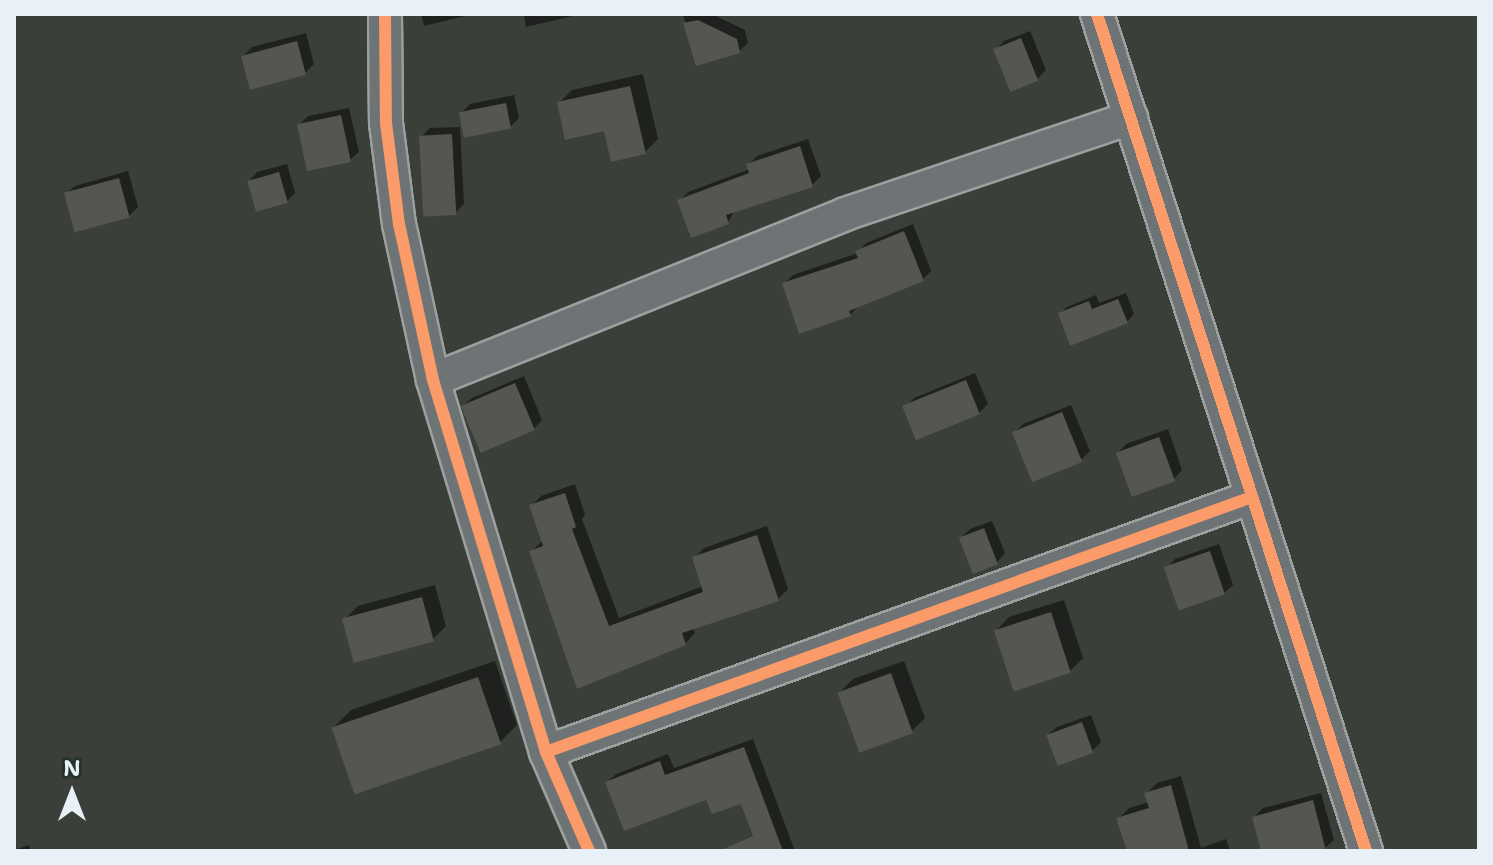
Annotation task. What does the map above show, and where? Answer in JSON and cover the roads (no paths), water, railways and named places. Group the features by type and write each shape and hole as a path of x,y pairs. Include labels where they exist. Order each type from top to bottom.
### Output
{"street":[{"path":"385,14 386,123 397,209 433,380 546,752 589,851"},
{"path":"1097,14 1366,851"},
{"path":"433,380 845,214 1131,118"},
{"path":"546,752 1252,497"}]}
